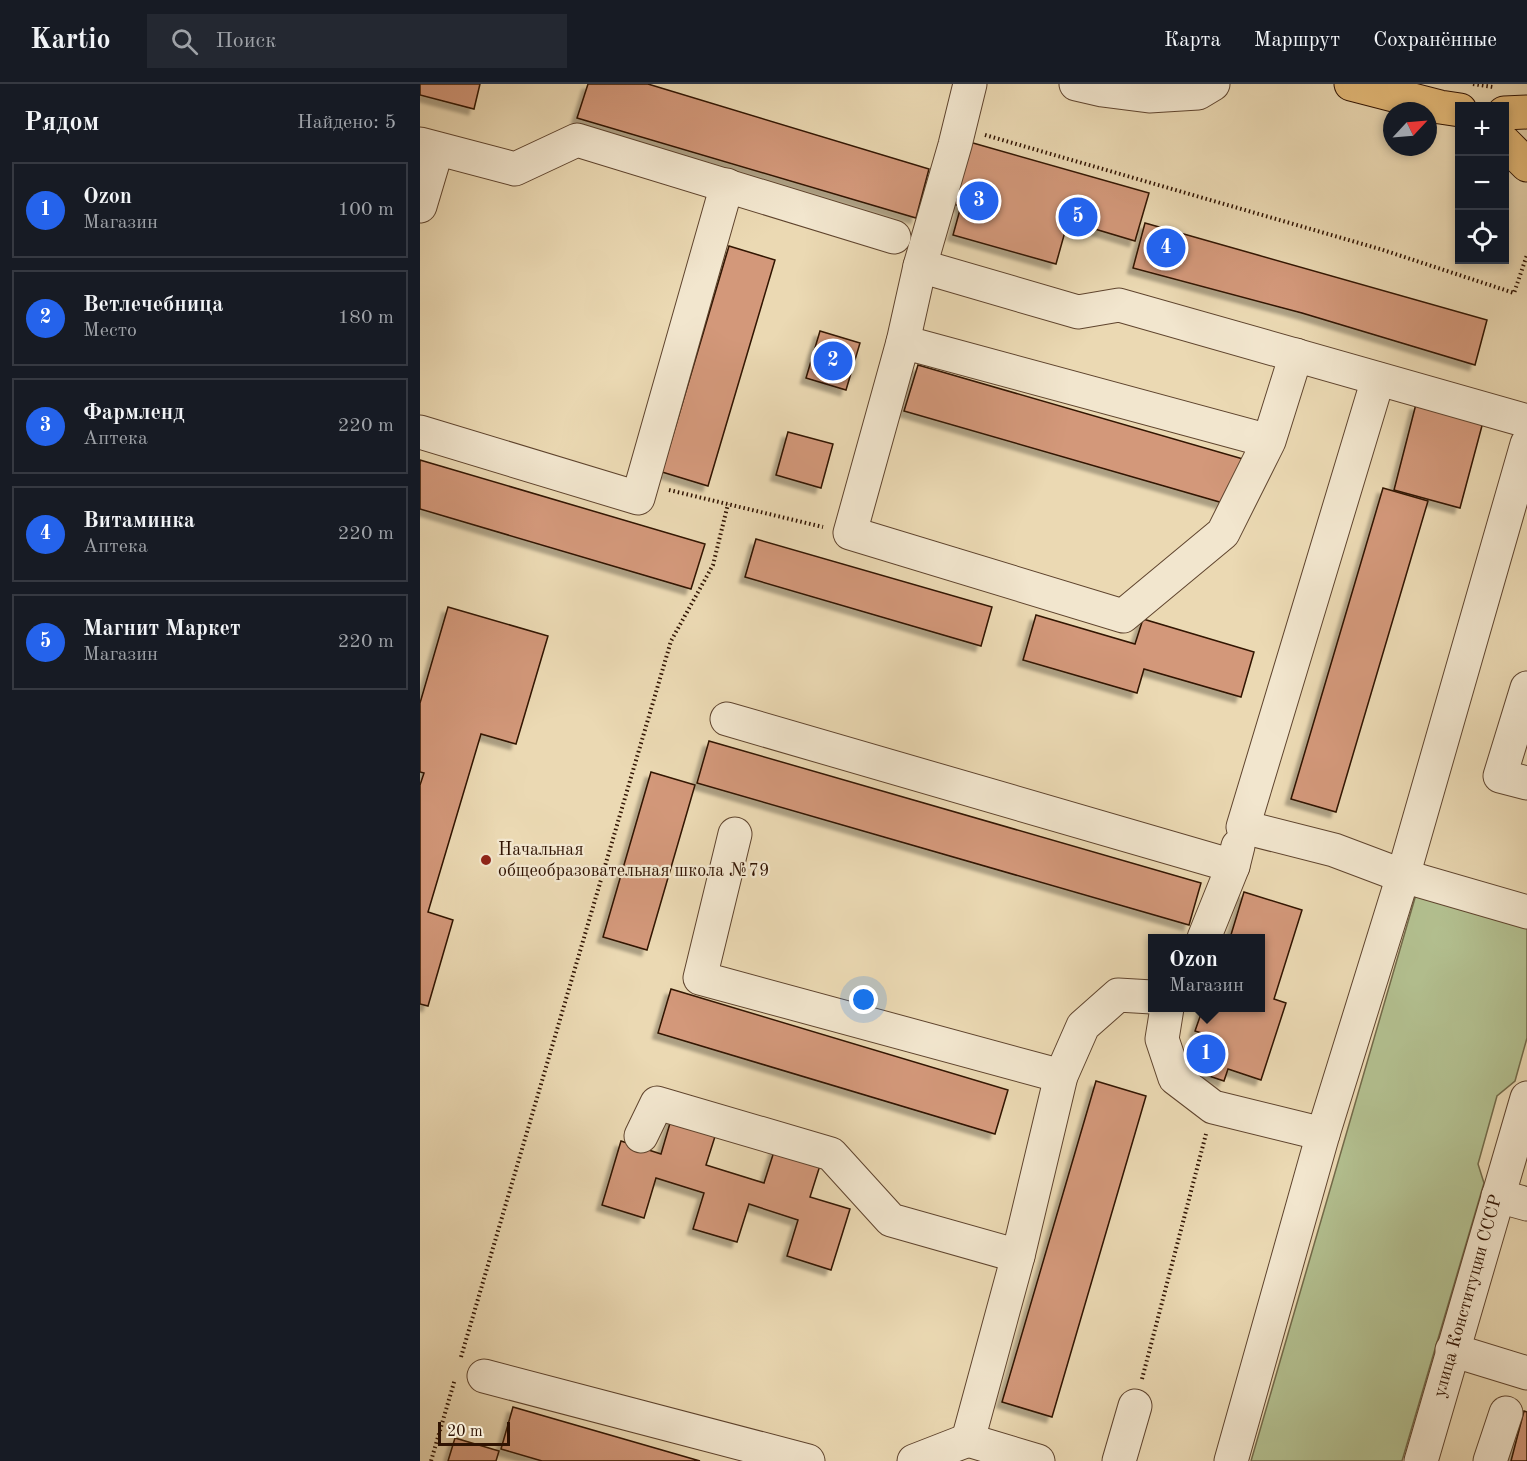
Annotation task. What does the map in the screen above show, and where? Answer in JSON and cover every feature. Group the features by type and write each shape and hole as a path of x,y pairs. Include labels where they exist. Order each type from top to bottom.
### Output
{"main road":[{"path":"1351,84 1453,111"},
{"path":"1509,113 1527,112"},
{"path":"1509,147 1527,165"}],"street":[{"path":"970,84 920,266 903,342 850,533 1123,616 1223,532 1269,441 1296,355"},
{"path":"1076,84 1149,96 1198,93 1213,84"},
{"path":"420,206 428,146 515,169 577,140 894,237"},
{"path":"420,432 638,498 727,185"},
{"path":"920,266 1078,312 1119,305 1527,421"},
{"path":"903,342 1269,441"},
{"path":"1206,934 1233,866 1378,379"},
{"path":"1231,1461 1323,1134 1403,876 1527,444"},
{"path":"1527,688 1500,776 1527,783"},
{"path":"727,719 1233,866"},
{"path":"1243,827 1334,850 1403,876 1527,912"},
{"path":"735,834 700,978 1061,1076"},
{"path":"968,1440 1018,1256 1061,1076 1083,1026 1118,995 1148,997"},
{"path":"1166,1012 1162,1039 1175,1078 1213,1107 1323,1134"},
{"name":"улица Конституции СССР","path":"1421,1461 1452,1350 1512,1200 1527,1098"},
{"path":"640,1136 657,1103 831,1154 891,1220 1018,1256"},
{"path":"1452,1350 1527,1373"},
{"path":"467,1367 808,1461"},
{"path":"1119,1461 1135,1406"},
{"path":"1490,1461 1506,1413"},
{"path":"914,1461 968,1440 1038,1461"}],"path":[{"path":"959,127 1107,172 1380,249 1514,293 1527,255"},
{"path":"642,484 850,533"},
{"path":"431,1461 467,1367 671,640 713,565 728,504"},
{"path":"1135,1406 1213,1107"}],"green space":[{"path":"1417,891 1527,921 1527,1038 1515,1081 1497,1096 1478,1164 1484,1183 1402,1461 1251,1461"}],"building":[{"path":"420,84 480,84 474,109 420,95"},
{"path":"588,84 648,84 929,169 916,218 577,118"},
{"path":"966,141 1149,193 1135,241 1068,221 1056,264 953,235 961,206 949,203"},
{"path":"1145,223 1487,320 1475,365 1302,313 1133,268"},
{"path":"729,246 775,260 708,486 662,472"},
{"path":"820,331 860,343 846,390 806,378"},
{"path":"918,365 1243,459 1230,505 904,411"},
{"path":"1416,404 1483,422 1460,508 1394,490"},
{"path":"788,432 833,444 821,488 776,475"},
{"path":"420,460 705,544 691,589 420,509"},
{"path":"1383,488 1428,501 1336,812 1291,799"},
{"path":"756,539 992,607 981,646 745,577"},
{"path":"448,607 548,636 516,744 481,734 428,912 453,920 428,1006 420,1004 420,785 424,773 420,772 420,703"},
{"path":"1036,615 1135,644 1143,619 1254,652 1241,697 1144,669 1137,693 1023,660"},
{"path":"709,741 1201,883 1189,925 697,783"},
{"path":"651,772 695,785 647,950 603,937"},
{"path":"1244,892 1302,910 1274,999 1286,1003 1261,1080 1228,1069 1224,1081 1194,1071 1205,1034 1195,1031 1202,1012 1265,1012 1265,934 1231,934"},
{"path":"671,989 1008,1090 995,1134 658,1033"},
{"path":"1096,1081 1146,1096 1052,1417 1002,1402"},
{"path":"673,1113 718,1127 706,1165 764,1183 777,1142 823,1156 810,1197 850,1209 831,1270 787,1256 798,1220 749,1204 737,1242 693,1229 704,1193 656,1178 644,1218 602,1205 621,1141 661,1154"},
{"path":"513,1407 700,1461 542,1461 501,1449"},
{"path":"1524,1411 1527,1412 1527,1461 1511,1461"},
{"path":"455,1438 499,1451 496,1461 448,1461"}],"place":[{"name":"Фармленд","path":"979,201"},
{"name":"Магнит Маркет","path":"1078,217"},
{"name":"Витаминка","path":"1166,248"},
{"name":"Ветлечебница","path":"833,361"},
{"name":"Начальная общеобразовательная школа №79","path":"486,860"},
{"name":"Ozon","path":"1206,1054"}]}
